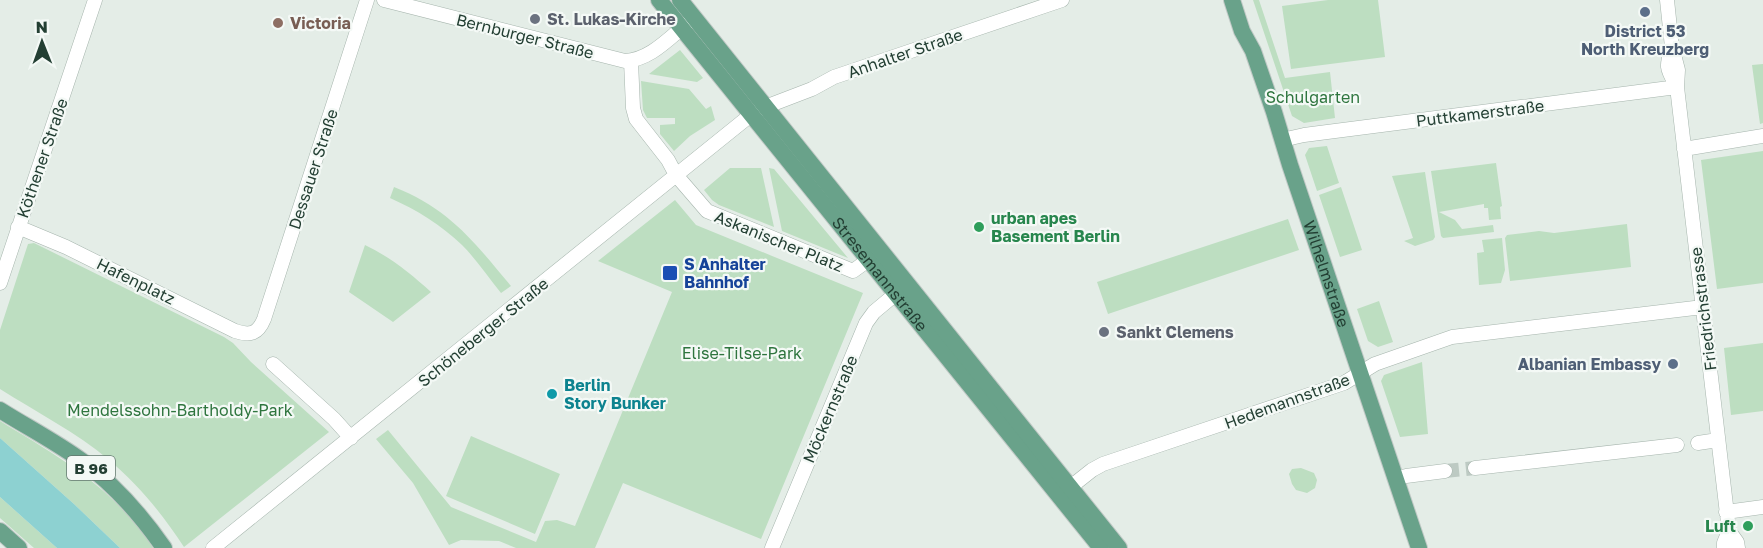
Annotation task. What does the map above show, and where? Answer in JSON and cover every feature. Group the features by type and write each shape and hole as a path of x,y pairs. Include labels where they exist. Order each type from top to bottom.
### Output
{"main road":[{"name":"Stresemannstraße","path":"680,0 688,23"},
{"name":"Wilhelmstraße","path":"1232,0 1242,31 1253,51 1419,548"},
{"name":"Stresemannstraße","path":"661,1 688,23 1065,492 1119,548"},
{"name":"B 96","path":"0,410 95,471 126,499 164,548"},
{"name":"Stresemannstraße","path":"1065,492 1101,548"},
{"path":"0,531 19,548"}],"street":[{"name":"Köthener Straße","path":"0,283 95,0"},
{"name":"Dessauer Straße","path":"253,334 264,319 368,0"},
{"name":"Bernburger Straße","path":"384,0 618,60 631,60"},
{"name":"Anhalter Straße","path":"758,111 812,89 834,77 1062,0"},
{"name":"Friedrichstrasse","path":"1667,0 1672,47 1667,63 1668,71 1677,87 1726,512 1729,531 1737,542 1738,548"},
{"path":"631,60 649,54 688,23"},
{"name":"Askanischer Platz","path":"631,60 635,116 668,159 676,175 707,211 853,272 875,255"},
{"name":"Puttkamerstraße","path":"1282,140 1677,87"},
{"name":"Schöneberger Straße","path":"213,548 758,111"},
{"path":"1684,149 1763,136"},
{"name":"Hafenplatz","path":"18,227 66,247 236,331 253,334"},
{"name":"Möckernstraße","path":"772,548 866,323 874,312 902,289"},
{"name":"Hedemannstraße","path":"1065,492 1092,470 1115,460 1344,384 1375,364 1452,337 1702,307"},
{"path":"273,364 327,412 351,438"},
{"path":"1698,443 1718,440"},
{"path":"1475,468 1677,445"},
{"path":"1396,478 1445,471"},
{"path":"1726,512 1763,507"},
{"name":"Friedrichstrasse","path":"1724,548 1729,531"}],"green space":[{"name":"Schulgarten","path":"1253,0 1259,0 1285,78 1330,72 1335,118 1304,123 1292,116"},
{"path":"1328,0 1378,0 1385,57 1291,69 1282,6"},
{"path":"680,50 703,78 697,82 649,74"},
{"path":"1763,64 1763,123 1760,124 1752,65"},
{"path":"641,81 689,89 706,109 711,106 715,120 690,136 674,151 660,134 660,125 675,124 675,118 647,118 643,110"},
{"path":"1327,146 1339,183 1317,191 1305,155 1309,148"},
{"path":"1763,151 1763,283 1717,289 1701,160"},
{"path":"1496,163 1502,206 1500,207 1501,219 1489,220 1488,208 1484,208 1484,204 1439,212 1455,220 1462,229 1493,225 1494,232 1443,238 1431,171"},
{"path":"730,168 761,168 774,227 719,205 704,190"},
{"path":"769,168 774,169 848,258 782,231"},
{"path":"1425,172 1435,237 1433,240 1415,246 1404,241 1413,238 1392,176"},
{"path":"394,187 414,196 446,216 460,228 511,286 501,293 472,256 446,231 390,198"},
{"path":"1341,187 1362,250 1340,257 1319,195"},
{"name":"Elise-Tilse-Park","path":"675,200 696,225 863,293 761,539 623,483 595,548 516,548 499,541 461,540 449,545 413,483 376,439 388,430 451,507 536,542 545,521 557,520 575,526 672,292 598,261"},
{"path":"1288,219 1299,250 1108,314 1097,282"},
{"path":"1627,224 1631,267 1510,281 1505,238 1507,235 1539,231 1554,233"},
{"path":"1502,238 1505,270 1501,283 1479,285 1477,253 1484,252 1482,240"},
{"name":"Mendelssohn-Bartholdy-Park","path":"34,243 224,337 329,432 184,547 150,501 109,460 70,431 0,389 0,330 28,244"},
{"path":"365,245 400,266 431,292 393,322 349,292"},
{"path":"1379,301 1393,342 1378,347 1368,341 1357,309"},
{"path":"1763,343 1763,411 1731,415 1724,348"},
{"path":"1422,362 1428,434 1400,437 1381,381 1384,375"},
{"path":"0,421 64,461 103,491 138,527 153,548 120,548 0,438"},
{"path":"471,436 560,474 535,534 446,496"},
{"path":"1301,468 1314,473 1317,480 1315,488 1307,493 1296,490 1289,474 1292,469"},
{"path":"0,497 57,548 34,548 0,518"}],"water":[{"path":"0,438 120,548 57,548 0,497"}],"tunnel":[{"path":"1445,471 1475,468"}],"place":[{"name":"District 53 North Kreuzberg","path":"1645,12"},
{"name":"St. Lukas-Kirche","path":"535,19"},
{"name":"Victoria","path":"278,23"},
{"name":"urban apes Basement Berlin","path":"979,227"},
{"name":"S Anhalter Bahnhof","path":"670,273"},
{"name":"Sankt Clemens","path":"1104,332"},
{"name":"Albanian Embassy","path":"1673,364"},
{"name":"Berlin Story Bunker","path":"552,394"},
{"name":"Luft","path":"1748,526"}]}
